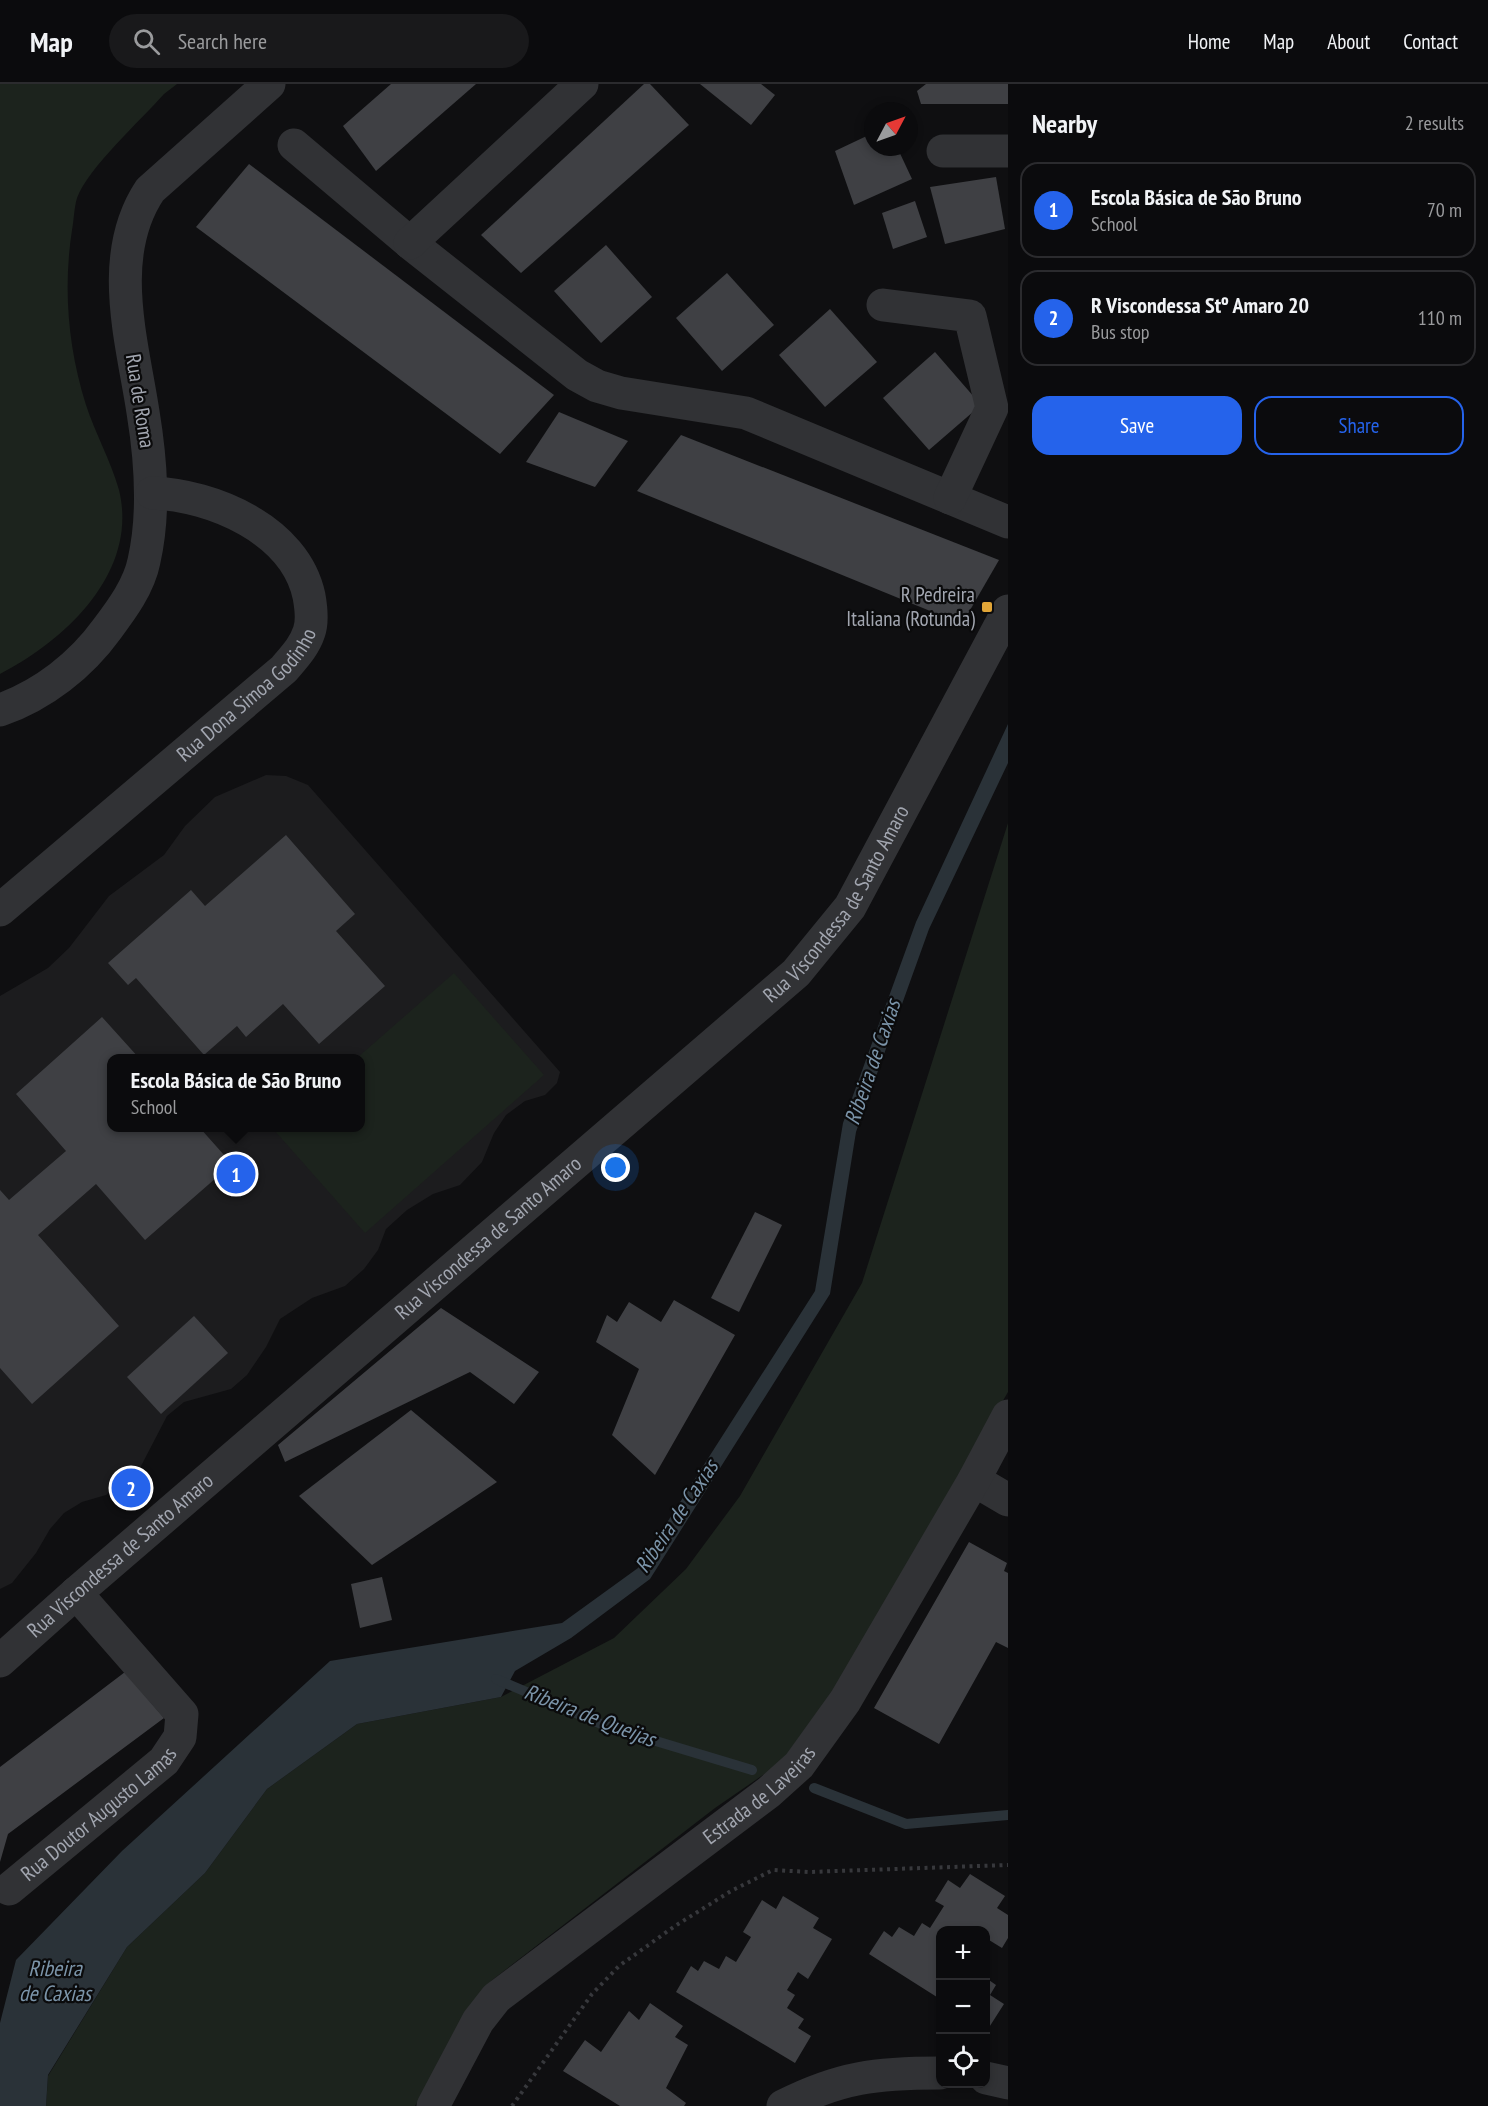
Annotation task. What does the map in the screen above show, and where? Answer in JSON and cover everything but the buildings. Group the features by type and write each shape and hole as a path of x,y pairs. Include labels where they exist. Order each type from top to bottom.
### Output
{"street":[{"name":"Rua de Roma","path":"0,710 49,686 75,664 101,637 126,603 144,563 152,493 125,289 127,257 134,220 150,190 269,84"},
{"path":"410,243 582,84"},
{"path":"294,145 410,243 577,375 597,386 621,393 746,413 1008,522"},
{"path":"943,151 1008,151"},
{"path":"883,304 969,316 992,408 950,498"},
{"name":"Rua Dona Simoa Godinho","path":"0,909 284,669 301,650 310,630 312,608 306,583 295,560 270,534 233,512 179,494 152,493"},
{"name":"Rua Viscondessa de Santo Amaro","path":"0,1661 796,973 850,907 1007,610"},
{"name":"Estrada de Laveiras","path":"433,2106 478,2021 496,1998 769,1792 800,1765 844,1701 974,1480 1008,1416"},
{"path":"974,1480 1008,1500"},
{"name":"Rua Doutor Augusto Lamas","path":"9,1889 164,1761 180,1737 182,1714 76,1593"},
{"path":"783,2106 818,2088 857,2077 894,2073 936,2073"},
{"path":"990,2079 1008,2083"}],"path":[{"path":"512,2106 592,1994 619,1966 731,1891 773,1870 809,1872 1008,1865"}],"shaded area":[{"path":"0,84 177,84 164,94 116,144 83,186 75,206 69,252 68,296 71,340 86,405 119,490 122,520 118,549 108,575 92,600 72,622 25,660 0,674"},
{"path":"266,775 286,776 308,785 560,1072 557,1083 545,1095 525,1101 506,1115 494,1133 482,1162 460,1185 433,1194 407,1210 386,1229 378,1250 364,1269 345,1286 312,1298 280,1319 266,1347 247,1375 231,1389 184,1402 167,1416 140,1468 106,1495 82,1502 64,1513 12,1583 0,1589 0,996 48,968 69,948 109,896 164,855 185,826 215,797"},
{"path":"1008,823 1008,1392 839,1683 792,1755 715,1808 491,1981 415,2106 46,2106 48,2076 127,1947 205,1873 267,1789 357,1724 501,1697 614,1638 686,1569 740,1496 862,1283"},
{"path":"454,973 544,1075 365,1233 276,1132 365,1132 365,1054 362,1054"}],"water":[{"name":"Ribeira de Caxias","path":"1008,724 1008,763 929,929 856,1132 830,1294 650,1579 571,1638 515,1671 501,1697 357,1724 267,1789 205,1873 127,1947 48,2075 46,2106 0,2106 0,2023 16,1960 122,1851 330,1661 562,1623 638,1568 815,1291 843,1123 916,922"}],"waterway":[{"name":"Ribeira de Queijas","path":"496,1679 606,1726 752,1770"},
{"name":"Ribeira de Queijas","path":"814,1788 906,1824 1008,1815"}],"place":[{"name":"R Pedreira Italiana (Rotunda)","path":"987,607"},
{"name":"Escola Básica de São Bruno","path":"236,1174"},
{"name":"R Viscondessa Stº Amaro 20","path":"131,1488"}]}
